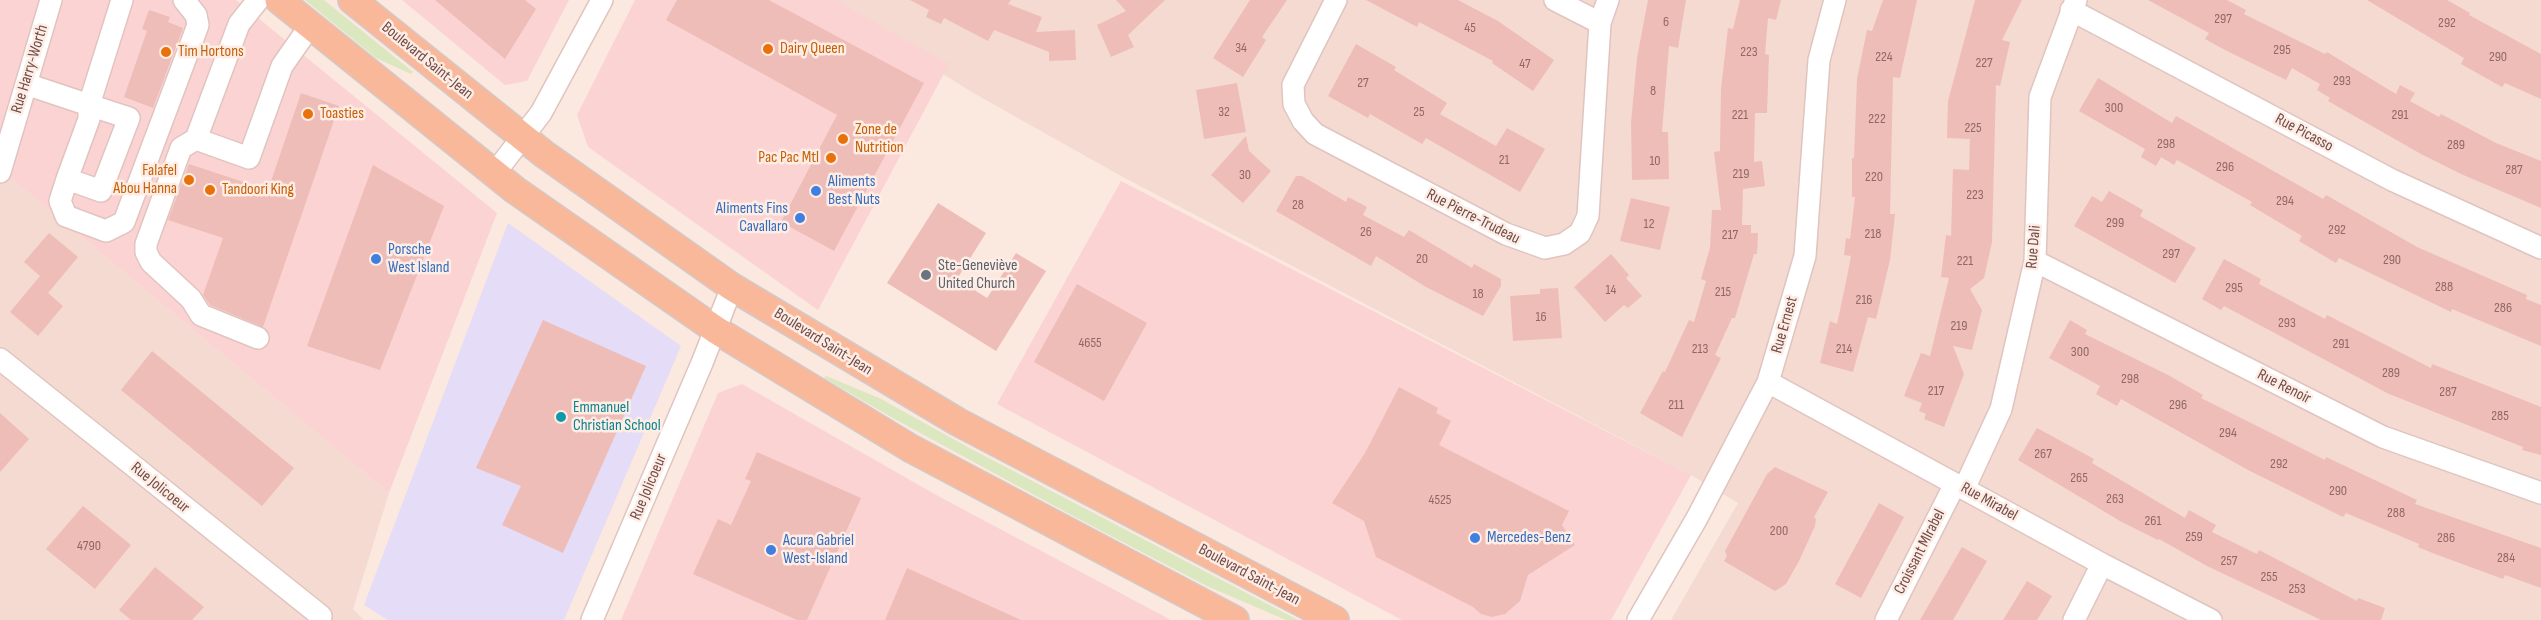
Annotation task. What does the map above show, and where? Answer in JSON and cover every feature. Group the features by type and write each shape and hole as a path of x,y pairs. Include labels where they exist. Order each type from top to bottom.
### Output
{"main road":[{"path":"279,0 494,174 547,214 716,330 910,448 1235,620"},
{"name":"Boulevard Saint-Jean","path":"352,0 524,138 626,214 732,287 958,422 1335,620"}],"street":[{"name":"Rue Harry-Worth","path":"0,172 5,138 26,84 51,0"},
{"path":"122,0 89,105 89,119 60,201 66,216 106,231 113,230 124,222 198,26 196,15 184,0"},
{"path":"258,0 239,24 195,139 181,148 146,244 146,252 151,262 191,299 201,315 258,338"},
{"path":"494,174 541,113 602,0"},
{"name":"Rue Pierre-Trudeau","path":"1336,0 1293,85 1294,104 1303,122 1315,134 1495,229 1528,244 1545,248 1564,244 1580,233 1588,216 1600,23 1608,0"},
{"path":"1556,0 1600,23"},
{"name":"Rue Ernest","path":"1638,620 1697,518 1768,382 1805,256 1820,60 1835,0"},
{"name":"Rue Picasso","path":"2074,5 2392,180 2541,248"},
{"name":"Rue Dali","path":"1959,486 2001,409 2035,261 2040,97 2074,5"},
{"path":"195,139 249,158 282,66 310,26"},
{"path":"26,84 129,118 101,191 67,179"},
{"name":"Rue Renoir","path":"2035,261 2383,437 2541,493"},
{"name":"Rue Jolicoeur","path":"592,620 716,330 732,287"},
{"name":"Rue Jolicoeur","path":"0,359 321,616"},
{"name":"Rue Mirabel","path":"1768,382 2102,564 2211,620"},
{"name":"Croissant MIrabel","path":"1886,620 1959,486"},
{"path":"2074,620 2102,564"}],"shaded area":[{"path":"0,0 236,0 497,213 389,493 0,169"},
{"path":"402,0 569,0 527,81 505,85"},
{"path":"635,0 835,0 949,64 818,310 588,147 577,115"},
{"path":"822,0 2541,0 2541,620 1671,620 1738,503 1691,475 1121,176 977,95"},
{"path":"0,169 389,493 353,609 364,620 0,620"},
{"path":"1121,181 1691,475 1611,620 1402,620 997,404"},
{"path":"508,223 681,346 564,620 388,620 364,605"},
{"path":"742,384 938,496 1171,620 621,620 718,393"}],"green space":[{"path":"305,0 324,0 413,72 411,74 376,58"},
{"path":"826,376 879,398 975,451 1298,620 1286,620 1207,586 891,417 824,378"}],"building":[{"path":"435,0 525,0 536,9 505,59"},
{"path":"677,0 769,0 924,83 834,251 781,222 837,115 666,20"},
{"path":"910,0 1011,0 1008,4 1042,17 1036,32 1075,30 1076,60 1049,61 1049,52 994,30 988,41 944,18 941,24 926,17 929,10"},
{"path":"1116,0 1165,0 1128,35 1134,47 1111,57 1097,25 1126,11"},
{"path":"1250,0 1287,0 1262,37 1266,40 1243,77 1213,58"},
{"path":"1366,0 1458,0 1498,21 1554,60 1533,91 1492,63 1493,61 1419,22 1417,27"},
{"path":"1648,0 1686,0 1678,48 1669,46 1662,132 1668,132 1669,179 1632,180 1631,123 1637,58"},
{"path":"1740,0 1781,0 1776,20 1768,18 1765,54 1769,55 1767,113 1755,113 1754,162 1762,161 1765,186 1743,189 1742,225 1751,225 1751,233 1758,233 1757,254 1754,254 1735,318 1732,318 1715,355 1721,358 1682,437 1640,413 1663,371 1665,372 1689,320 1694,322 1706,281 1701,279 1710,248 1712,210 1721,210 1714,152 1720,151 1721,89 1728,28 1733,29"},
{"path":"1883,0 1917,0 1900,78 1893,77 1890,214 1895,214 1890,260 1876,319 1868,317 1853,372 1820,363 1830,321 1837,324 1851,256 1844,255 1846,238 1850,239 1855,197 1852,197 1852,158 1854,158 1857,79 1867,30 1872,31"},
{"path":"1975,0 2022,0 2002,40 2010,42 2000,86 1996,85 1992,242 1984,278 1970,289 1982,310 1972,350 1953,346 1964,374 1944,427 1924,419 1926,414 1919,411 1922,403 1904,396 1921,353 1930,356 1949,278 1941,277 1946,235 1951,236 1953,169 1969,170 1970,139 1947,138 1948,101"},
{"path":"2148,0 2227,0 2246,10 2244,14 2325,54 2327,52 2396,94 2400,85 2415,93 2410,101 2439,117 2441,114 2496,143 2541,161 2541,208 2461,174 2421,154 2328,101 2330,98 2317,90 2320,84 2292,68 2286,80 2205,39 2209,33"},
{"path":"2367,0 2447,0 2470,13 2469,15 2541,54 2541,99 2505,83 2502,87 2461,64 2464,58"},
{"path":"149,10 170,17 168,22 183,28 153,108 124,97 147,31 142,29"},
{"path":"1356,44 1396,67 1394,70 1447,103 1440,114 1496,146 1507,128 1545,149 1520,192 1426,138 1422,144 1370,114 1368,118 1328,96"},
{"path":"2098,78 2172,123 2176,116 2323,199 2326,195 2417,247 2527,295 2526,299 2541,305 2541,346 2452,309 2451,312 2339,258 2336,263 2299,241 2302,236 2250,205 2252,202 2177,160 2174,165 2161,157 2156,166 2141,157 2145,149 2079,111"},
{"path":"1237,83 1246,132 1204,139 1196,90"},
{"path":"301,93 339,106 263,327 210,305 203,295 223,238 168,220 189,164 268,190"},
{"path":"1246,136 1249,151 1271,171 1243,203 1211,175"},
{"path":"373,165 444,206 380,370 307,346"},
{"path":"1296,176 1302,176 1346,202 1348,197 1367,207 1363,215 1404,237 1409,230 1472,268 1474,264 1501,279 1501,286 1483,316 1426,287 1376,256 1371,266 1276,211"},
{"path":"2109,191 2143,210 2140,216 2196,248 2175,283 2074,226 2092,196 2102,202"},
{"path":"1631,198 1670,207 1660,250 1620,241"},
{"name":"Ste-Geneviève United Church","path":"938,203 986,233 957,279 987,298 1016,253 1046,271 996,351 887,283"},
{"path":"49,233 78,257 48,293 63,306 38,336 10,312 40,276 24,262"},
{"path":"1611,254 1629,275 1626,278 1642,296 1628,308 1624,305 1605,322 1574,287"},
{"path":"2224,259 2261,279 2259,284 2325,319 2327,315 2431,368 2432,364 2541,407 2541,455 2522,450 2523,447 2389,394 2224,306 2221,310 2202,299"},
{"path":"1077,284 1147,323 1104,401 1034,362"},
{"path":"1558,288 1562,338 1513,341 1510,296 1540,294 1540,289"},
{"name":"Emmanuel Christian School","path":"543,320 646,366 563,553 502,525 521,486 476,468"},
{"path":"2070,320 2087,330 2085,334 2168,375 2203,395 2201,398 2325,460 2326,457 2417,500 2415,504 2541,548 2541,588 2505,575 2503,579 2435,554 2418,547 2419,544 2346,513 2343,517 2248,470 2121,399 2117,406 2096,394 2100,386 2049,358"},
{"path":"152,351 294,468 262,506 121,390"},
{"path":"1399,387 1438,408 1436,413 1451,421 1439,445 1569,511 1562,525 1575,545 1528,575 1520,601 1505,614 1492,617 1481,614 1473,607 1376,557 1364,521 1332,503 1365,453"},
{"path":"0,413 29,439 0,472"},
{"path":"2037,428 2094,459 2092,463 2185,518 2189,510 2216,525 2212,532 2257,554 2259,550 2357,601 2358,598 2385,608 2381,620 2321,620 2207,566 2159,539 2120,521 2018,460"},
{"name":"Acura Gabriel West-Island","path":"757,452 861,498 807,620 797,620 693,574 718,519 731,525 751,481 745,479"},
{"path":"1775,467 1828,492 1814,517 1815,526 1799,561 1786,584 1775,591 1724,561 1727,556 1725,551 1767,474"},
{"path":"1879,503 1904,517 1861,598 1835,584"},
{"path":"83,506 131,545 95,589 46,549"},
{"path":"1962,547 1987,561 1953,620 1920,620"},
{"path":"155,567 204,607 192,620 131,620 119,610"},
{"path":"907,568 1021,620 885,620"},
{"path":"2027,581 2052,596 2037,620 2003,620"}],"place":[{"name":"Dairy Queen","path":"768,49"},
{"name":"Tim Hortons","path":"166,52"},
{"name":"Toasties","path":"308,114"},
{"name":"Zone de Nutrition","path":"843,139"},
{"name":"Pac Pac Mtl","path":"831,158"},
{"name":"Falafel Abou Hanna","path":"189,180"},
{"name":"Tandoori King","path":"210,190"},
{"name":"Aliments Best Nuts","path":"816,191"},
{"name":"Aliments Fins Cavallaro","path":"800,218"},
{"name":"Porsche West Island","path":"376,259"},
{"name":"Ste-Geneviève United Church","path":"926,275"},
{"name":"Emmanuel Christian School","path":"561,417"},
{"name":"Mercedes-Benz","path":"1475,538"},
{"name":"Acura Gabriel West-Island","path":"771,550"}]}
